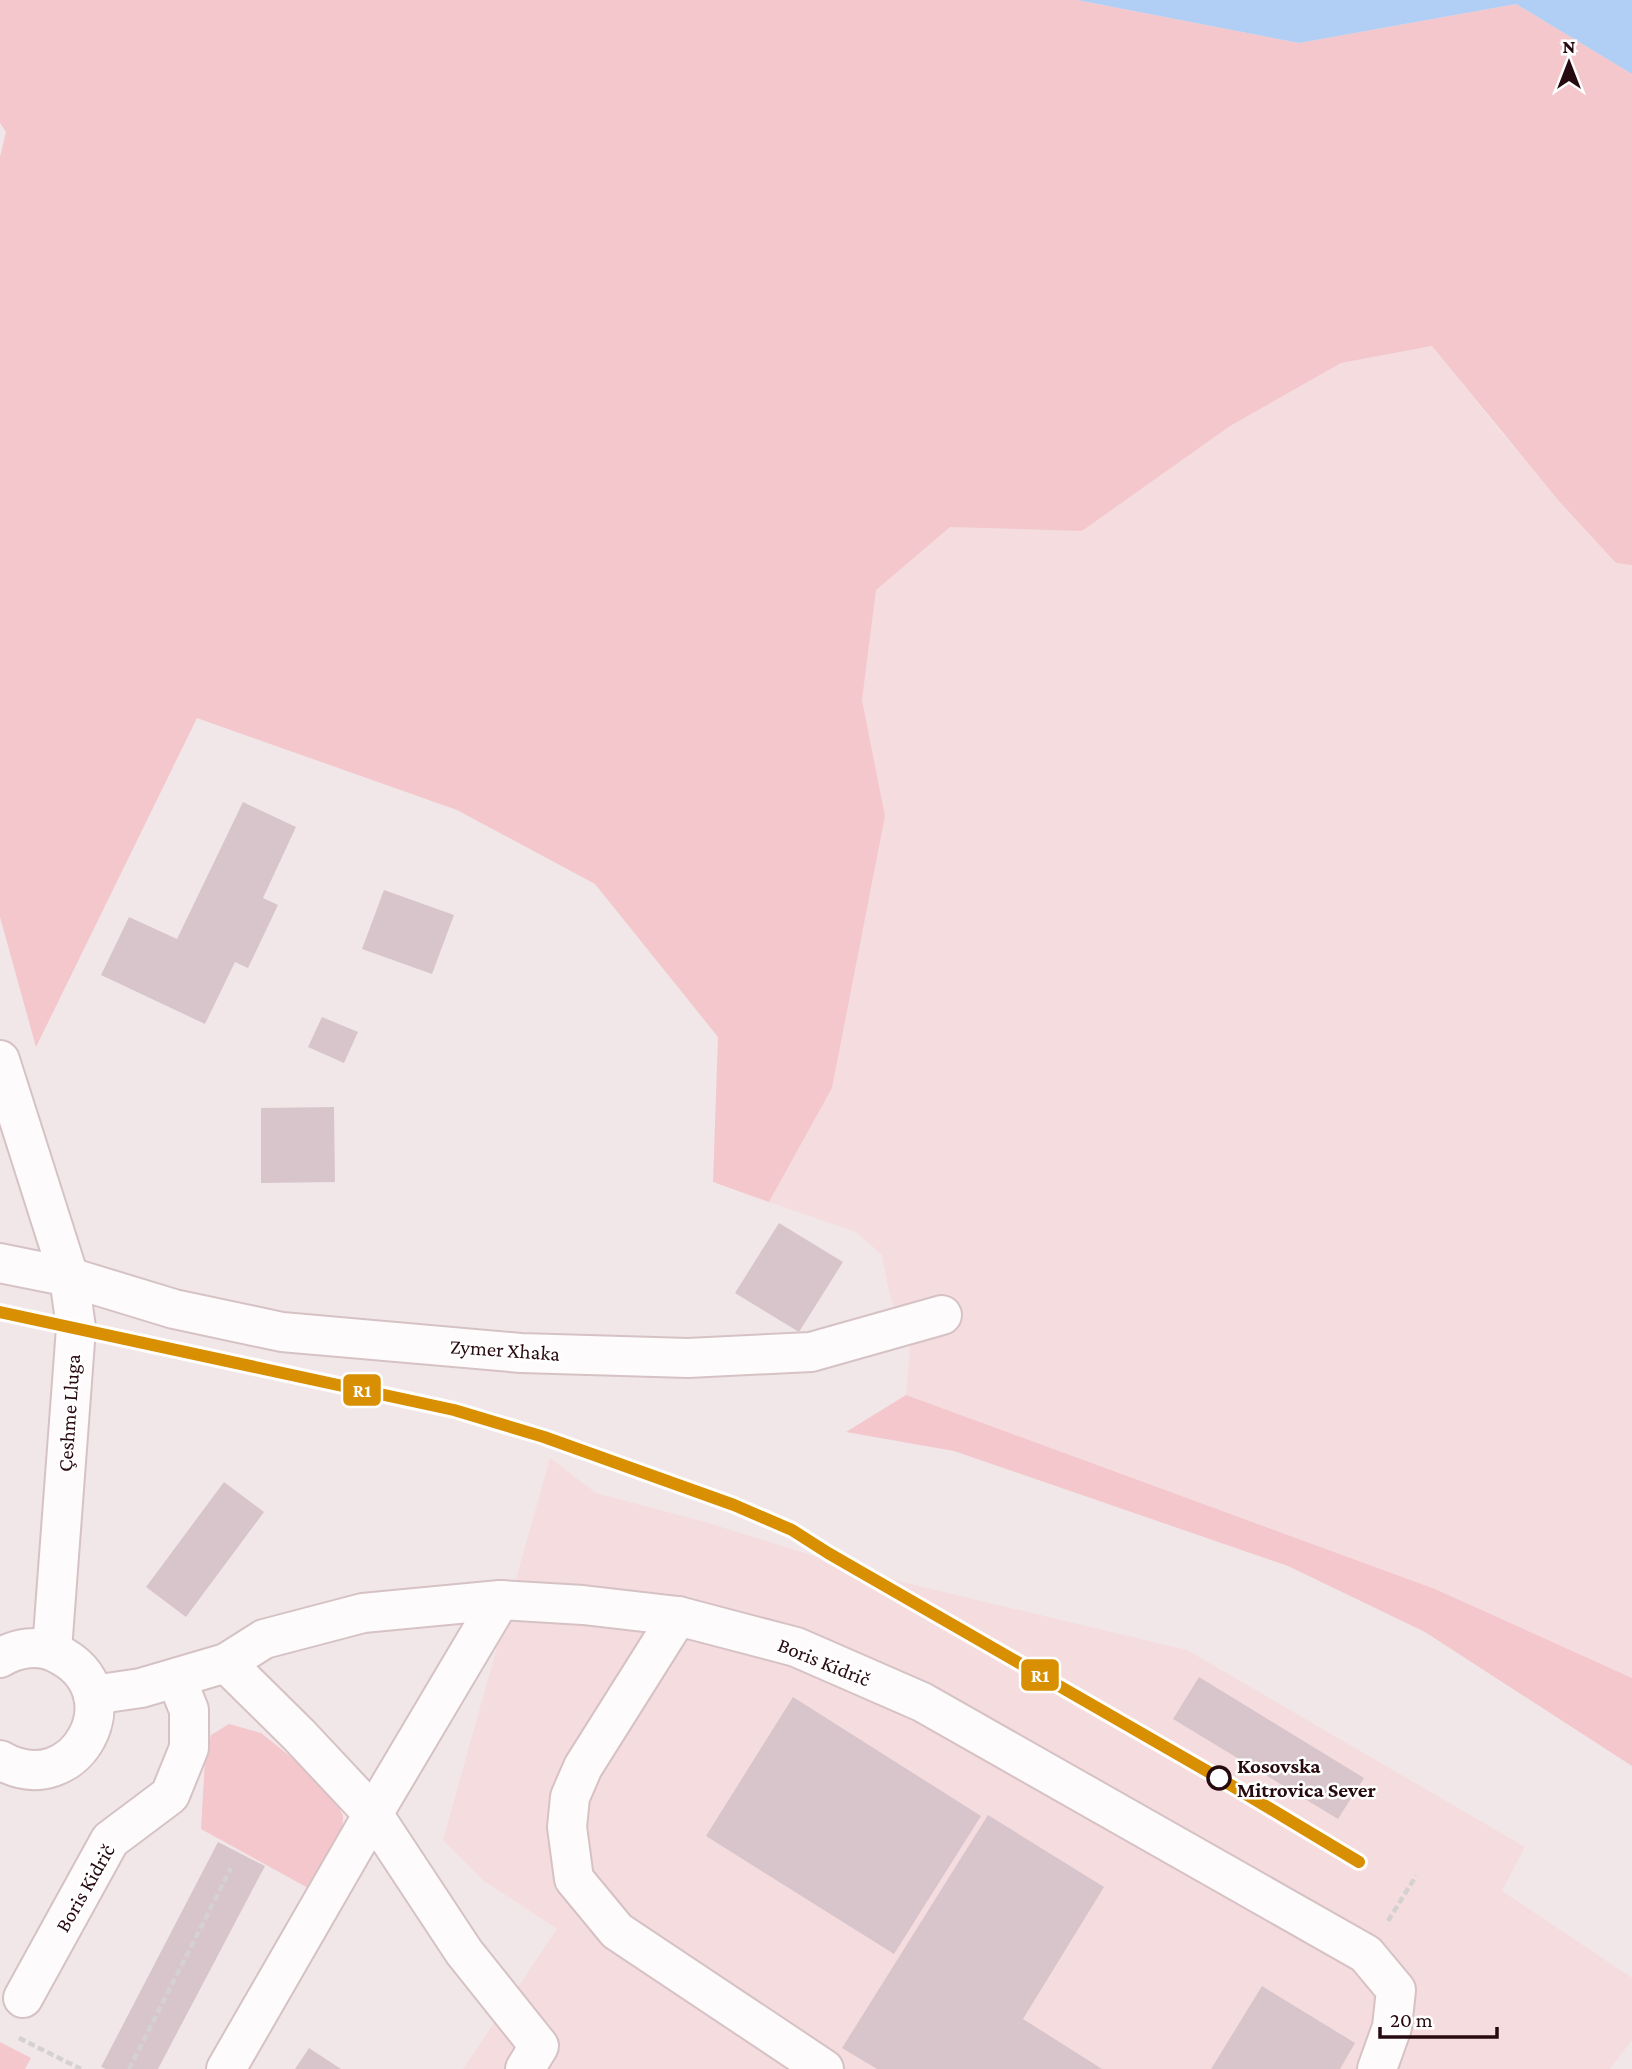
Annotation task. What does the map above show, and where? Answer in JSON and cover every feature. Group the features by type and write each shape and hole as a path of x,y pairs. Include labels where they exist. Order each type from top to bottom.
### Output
{"main road":[{"name":"Çeshme Lluga","path":"0,1060 69,1278 76,1328 52,1650"},
{"name":"Zymer Xhaka","path":"0,1263 69,1278 174,1309 282,1332 521,1353 688,1358 811,1352 942,1315"},
{"path":"226,2069 500,1600"},
{"name":"Boris Kidrič","path":"93,1695 141,1688 226,1663 264,1639 363,1613 500,1600 583,1605 678,1616 796,1647 922,1702 1366,1954"},
{"path":"678,1616 583,1767 570,1797 567,1827 574,1879 617,1931 824,2069"},
{"path":"0,1658 20,1649 36,1648 52,1650 70,1660 85,1675 93,1695 95,1716 89,1737 66,1761 51,1768 34,1770 1,1762"},
{"path":"226,1663 373,1814 464,1952 539,2046 525,2069"},
{"name":"Boris Kidrič","path":"23,1998 110,1840 170,1795 189,1748 189,1710 176,1678"},
{"path":"1366,1954 1396,1990 1392,2028 1377,2069"}],"path":[{"path":"129,2069 231,1868"},
{"path":"1366,1954 1416,1876"},
{"path":"12,2034 81,2069"}],"shaded area":[{"path":"0,0 1077,0 1299,43 1516,4 1632,74 1632,565 1616,563 1559,501 1432,346 1341,363 1230,426 1082,531 950,527 876,590 862,700 885,816 832,1088 769,1202 713,1182 718,1037 595,884 457,810 197,718 36,1047 0,917 0,157 6,132 0,123"},
{"path":"1433,346 1499,430 1616,563 1632,565 1632,1678 1435,1589 906,1395 910,1346 890,1296 882,1255 856,1232 769,1202 832,1088 885,816 862,700 876,589 950,527 1082,531 1230,426 1341,363"},
{"path":"906,1395 1435,1589 1632,1678 1632,1766 1425,1632 1288,1566 954,1451 846,1432"},
{"path":"550,1458 596,1493 705,1522 881,1577 1187,1650 1525,1847 1502,1891 1632,1978 1632,2040 1610,2069 463,2069 557,1929 483,1880 443,1840"},
{"path":"229,1724 261,1733 330,1788 343,1816 342,1840 310,1889 201,1829 205,1759 211,1735"},
{"path":"0,2042 31,2058 25,2069 0,2069"}],"water":[{"path":"1077,0 1632,0 1632,74 1516,4 1299,43"}],"building":[{"path":"243,802 296,827 263,898 278,905 248,968 235,962 205,1024 101,975 129,917 177,939"},
{"path":"384,890 454,915 432,974 362,949"},
{"path":"322,1017 358,1032 344,1063 308,1047"},
{"path":"334,1107 335,1182 261,1183 261,1108"},
{"path":"779,1223 843,1262 799,1332 735,1293"},
{"path":"224,1482 264,1512 186,1617 146,1587"},
{"path":"1199,1677 1364,1778 1338,1819 1173,1719"},
{"path":"793,1697 981,1816 894,1954 706,1836"},
{"path":"988,1815 1104,1887 1023,2019 1102,2069 877,2069 842,2048"},
{"path":"218,1842 265,1866 158,2069 101,2067"},
{"path":"1262,1986 1355,2043 1340,2069 1211,2069"},
{"path":"309,2048 341,2069 295,2069"}],"transit line":[{"name":"R1","path":"0,1312 454,1410 544,1437 734,1505 792,1530 1359,1862"}],"place":[{"name":"Kosovska Mitrovica Sever","path":"1219,1778"}]}
